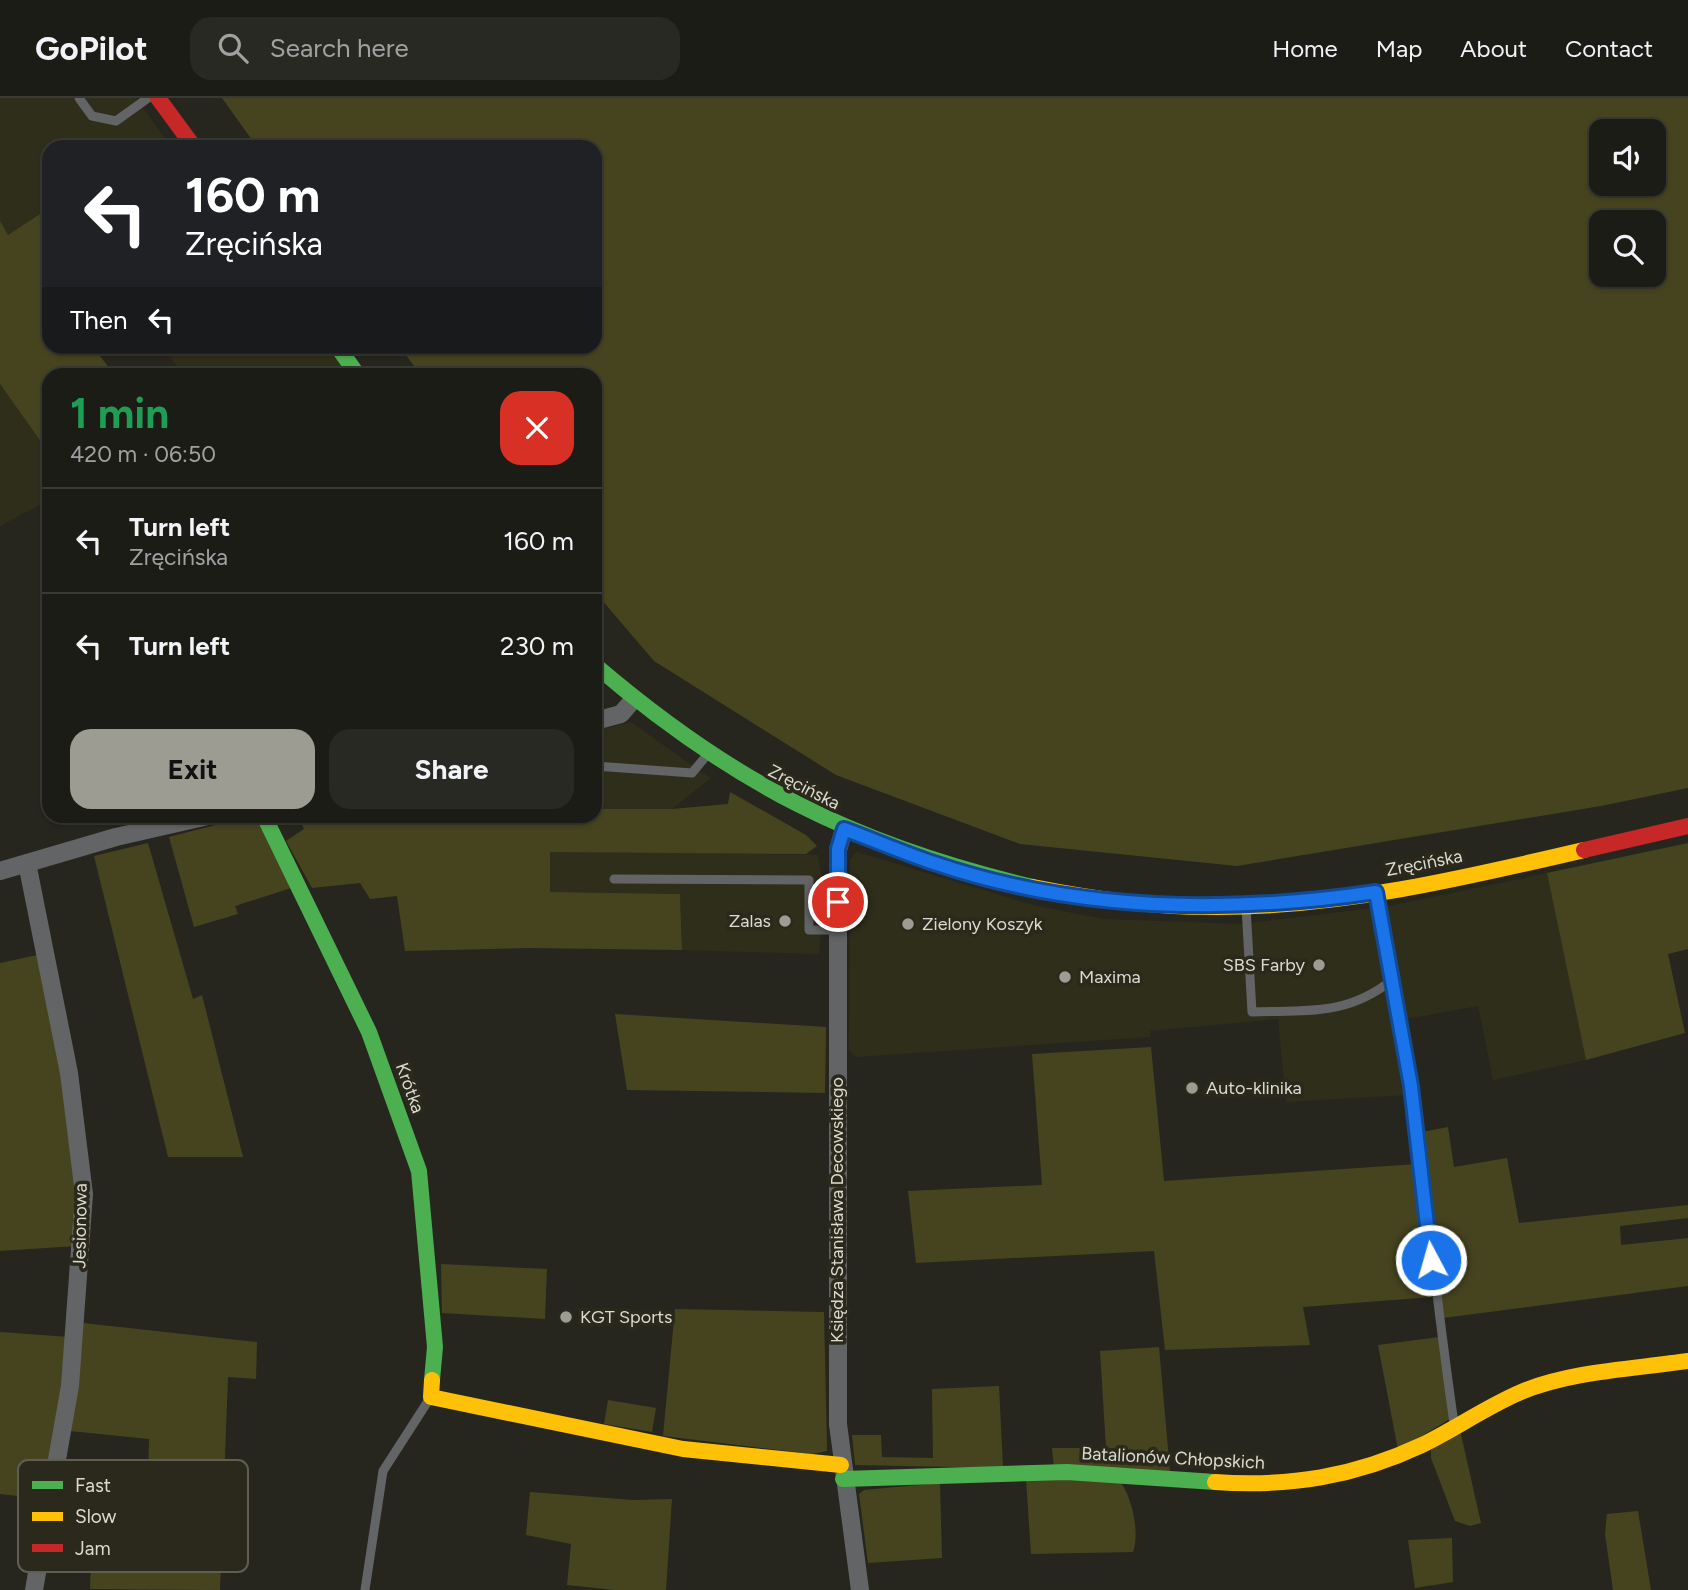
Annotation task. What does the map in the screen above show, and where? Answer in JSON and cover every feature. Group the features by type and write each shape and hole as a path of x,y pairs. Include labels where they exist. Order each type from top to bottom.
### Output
{"street":[{"path":"158,98 189,140"},
{"name":"Zręcińska","path":"602,671 633,700 708,755 771,792 844,829 935,864 1053,893 1166,906 1246,906 1307,902 1376,892 1688,826"},
{"path":"602,719 621,714 633,700"},
{"path":"0,871 181,823"},
{"name":"Krótka","path":"267,823 369,1032 419,1171 435,1347 431,1397"},
{"name":"Księdza Stanisława Decowskiego","path":"844,829 838,849 837,1355 842,1472 860,1590"},
{"name":"Jesionowa","path":"27,863 69,1073 84,1194 70,1386 57,1460"},
{"name":"Batalionów Chłopskich","path":"431,1397 682,1449 842,1472 1067,1472 1225,1483 1317,1480 1352,1472 1421,1445 1521,1392 1557,1381 1688,1361"},
{"name":"Jesionowa","path":"34,1590 37,1572"}],"lane":[{"path":"79,98 92,116 116,121 148,98"},
{"path":"602,767 692,773 708,755"},
{"path":"614,879 809,880 809,930 837,930"},
{"path":"1376,892 1411,1086 1434,1285 1455,1425"},
{"path":"1246,906 1252,1012 1332,1009 1355,1004 1392,980"},
{"path":"365,1590 383,1471 431,1397"}],"shaded area":[{"path":"0,98 136,98 166,140 42,140 42,213 8,235 0,221"},
{"path":"222,98 1688,98 1688,788 1601,806 1237,866 1020,844 836,775 654,661 602,600 602,368 416,368 405,354 602,354 602,140 252,140"},
{"path":"42,213 42,354 98,354 109,368 42,368 42,443 0,384 0,221 8,235"},
{"path":"169,354 342,354 353,368 178,368"},
{"path":"0,384 42,443 42,504 0,526"},
{"path":"631,722 711,778 672,809 602,809 602,729"},
{"path":"730,792 806,835 817,846 806,854 550,852 550,892 680,894 682,950 529,948 405,951 397,896 370,899 360,883 312,888 286,841 304,829 301,823 602,823 602,809 672,809 728,804"},
{"path":"223,823 258,823 291,888 235,906 238,914 194,927 169,837"},
{"path":"148,843 193,999 202,995 243,1157 168,1157 94,856"},
{"path":"1688,843 1688,949 1668,954 1685,1033 1586,1060 1547,873"},
{"path":"550,851 818,855 824,892 819,954 682,950 680,894 550,892"},
{"path":"857,852 1033,905 1103,919 1242,924 1389,906 1547,873 1586,1060 1493,1080 1478,1006 1395,1021 1407,1095 1286,1102 1278,1019 1150,1031 1150,1037 856,1057 849,1050 850,859"},
{"path":"42,954 73,1136 77,1173 76,1246 0,1251 0,963"},
{"path":"615,1014 826,1027 825,1093 627,1090"},
{"path":"1151,1047 1164,1181 1417,1164 1432,1297 1303,1307 1310,1345 1165,1350 1154,1251 916,1263 908,1191 1042,1185 1032,1054"},
{"path":"1448,1127 1454,1167 1507,1158 1519,1223 1688,1205 1688,1218 1620,1226 1621,1245 1688,1238 1688,1286 1443,1318 1422,1132"},
{"path":"441,1264 547,1269 545,1319 442,1313"},
{"path":"675,1309 824,1312 827,1451 812,1454 663,1436"},
{"path":"83,1323 257,1342 256,1379 228,1377 225,1460 148,1460 149,1439 70,1431"},
{"path":"0,1332 69,1337 52,1460 18,1460 18,1496 0,1494"},
{"path":"1439,1337 1450,1419 1398,1450 1378,1345"},
{"path":"1159,1347 1170,1471 1054,1468 1052,1448 1106,1448 1100,1351"},
{"path":"999,1386 1003,1468 855,1465 852,1435 881,1435 882,1457 933,1458 932,1389"},
{"path":"608,1400 656,1408 652,1432 604,1424"},
{"path":"1460,1430 1481,1523 1470,1526 1455,1521 1431,1458 1431,1450"},
{"path":"1026,1479 1119,1480 1128,1495 1134,1515 1136,1535 1133,1552 1031,1554"},
{"path":"940,1483 942,1558 868,1563 859,1494 864,1490"},
{"path":"530,1492 633,1500 672,1499 666,1590 615,1590 567,1585 571,1544 526,1535"},
{"path":"1638,1511 1651,1590 1613,1590 1605,1534 1607,1514"},
{"path":"1452,1538 1453,1582 1415,1588 1408,1540"},
{"path":"91,1572 221,1572 220,1590 90,1589"}],"traffic: fast":[{"path":"343,354 353,368"},
{"path":"602,671 697,744 799,805 853,830 909,851 1033,887"},
{"path":"267,823 369,1032 419,1171 435,1347 432,1380"},
{"path":"843,1479 1067,1472 1215,1482"}],"traffic: slow":[{"path":"1033,887 1148,904 1194,907 1263,906 1402,889 1584,850"},
{"path":"1215,1482 1269,1483 1346,1472 1422,1445 1508,1398 1540,1385 1582,1375 1688,1361"},
{"path":"432,1380 431,1397 683,1449 841,1465"}],"traffic: jam":[{"path":"158,98 189,140"},
{"path":"1584,850 1688,826"}],"place":[{"name":"Zalas","path":"785,921"},
{"name":"Zielony Koszyk","path":"908,924"},
{"name":"SBS Farby","path":"1319,965"},
{"name":"Maxima","path":"1065,977"},
{"name":"Auto-klinika","path":"1192,1088"},
{"name":"KGT Sports","path":"566,1317"}],"route":[{"path":"838,902 838,849 844,829 935,864 1053,893 1119,901 1232,908 1307,902 1376,892 1411,1086 1431,1260"}]}
